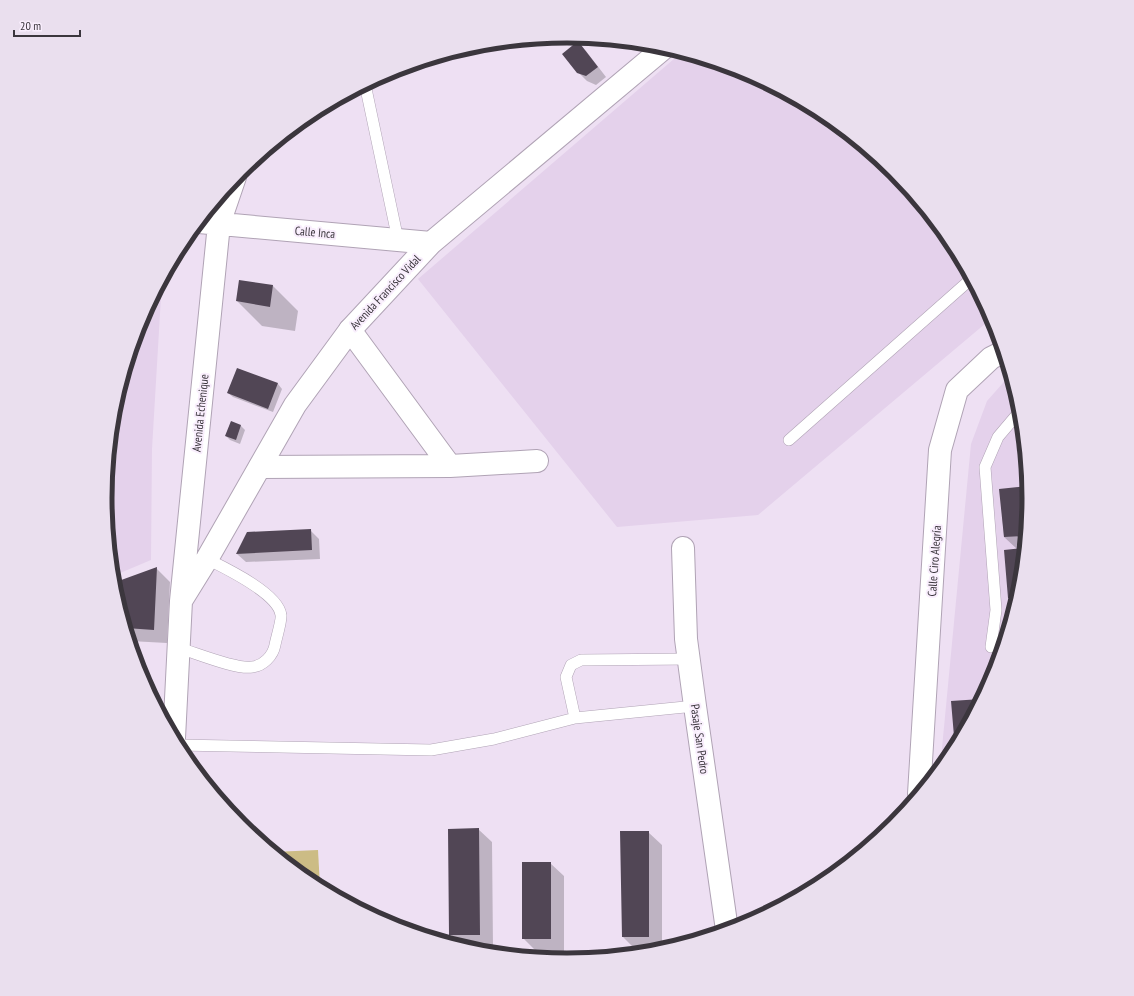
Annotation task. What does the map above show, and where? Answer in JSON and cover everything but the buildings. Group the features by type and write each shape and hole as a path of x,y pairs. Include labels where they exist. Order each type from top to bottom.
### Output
{"street":[{"name":"Avenida Francisco Vidal","path":"181,601 207,559 295,405 350,330 430,243 658,53"},
{"name":"Avenida Echenique","path":"181,601 209,223 220,204"},
{"name":"Calle Inca","path":"209,223 430,243"},
{"path":"350,330 450,466"},
{"name":"Calle Ciro Alegría","path":"920,785 940,450 957,390 991,358 999,354"},
{"path":"260,467 450,466 537,461"},
{"name":"Pasaje San Pedro","path":"683,548 686,639 727,923"},
{"path":"175,728 181,601"}],"lane":[{"path":"366,90 398,240"},
{"path":"790,440 967,282"},
{"path":"991,647 996,610 985,467 998,437 1014,418"},
{"path":"179,648 241,667 253,667 265,662 274,648 281,615 274,601 254,584 207,559"},
{"path":"575,718 566,677 571,665 581,660 689,659"},
{"path":"185,745 430,750 494,739 575,718 695,706"}],"shaded area":[{"path":"676,57 713,67 768,90 820,120 867,156 889,176 928,221 961,270 986,323 758,515 617,527 418,279"},
{"path":"161,293 152,449 151,560 119,574 113,528 113,468 121,409 128,380 136,352"},
{"path":"1006,380 1013,409 1021,468 1021,528 1018,557 1013,587 998,644 975,699 961,726 941,756 971,444 987,401"},
{"path":"318,850 320,880 290,859 281,852"}]}
